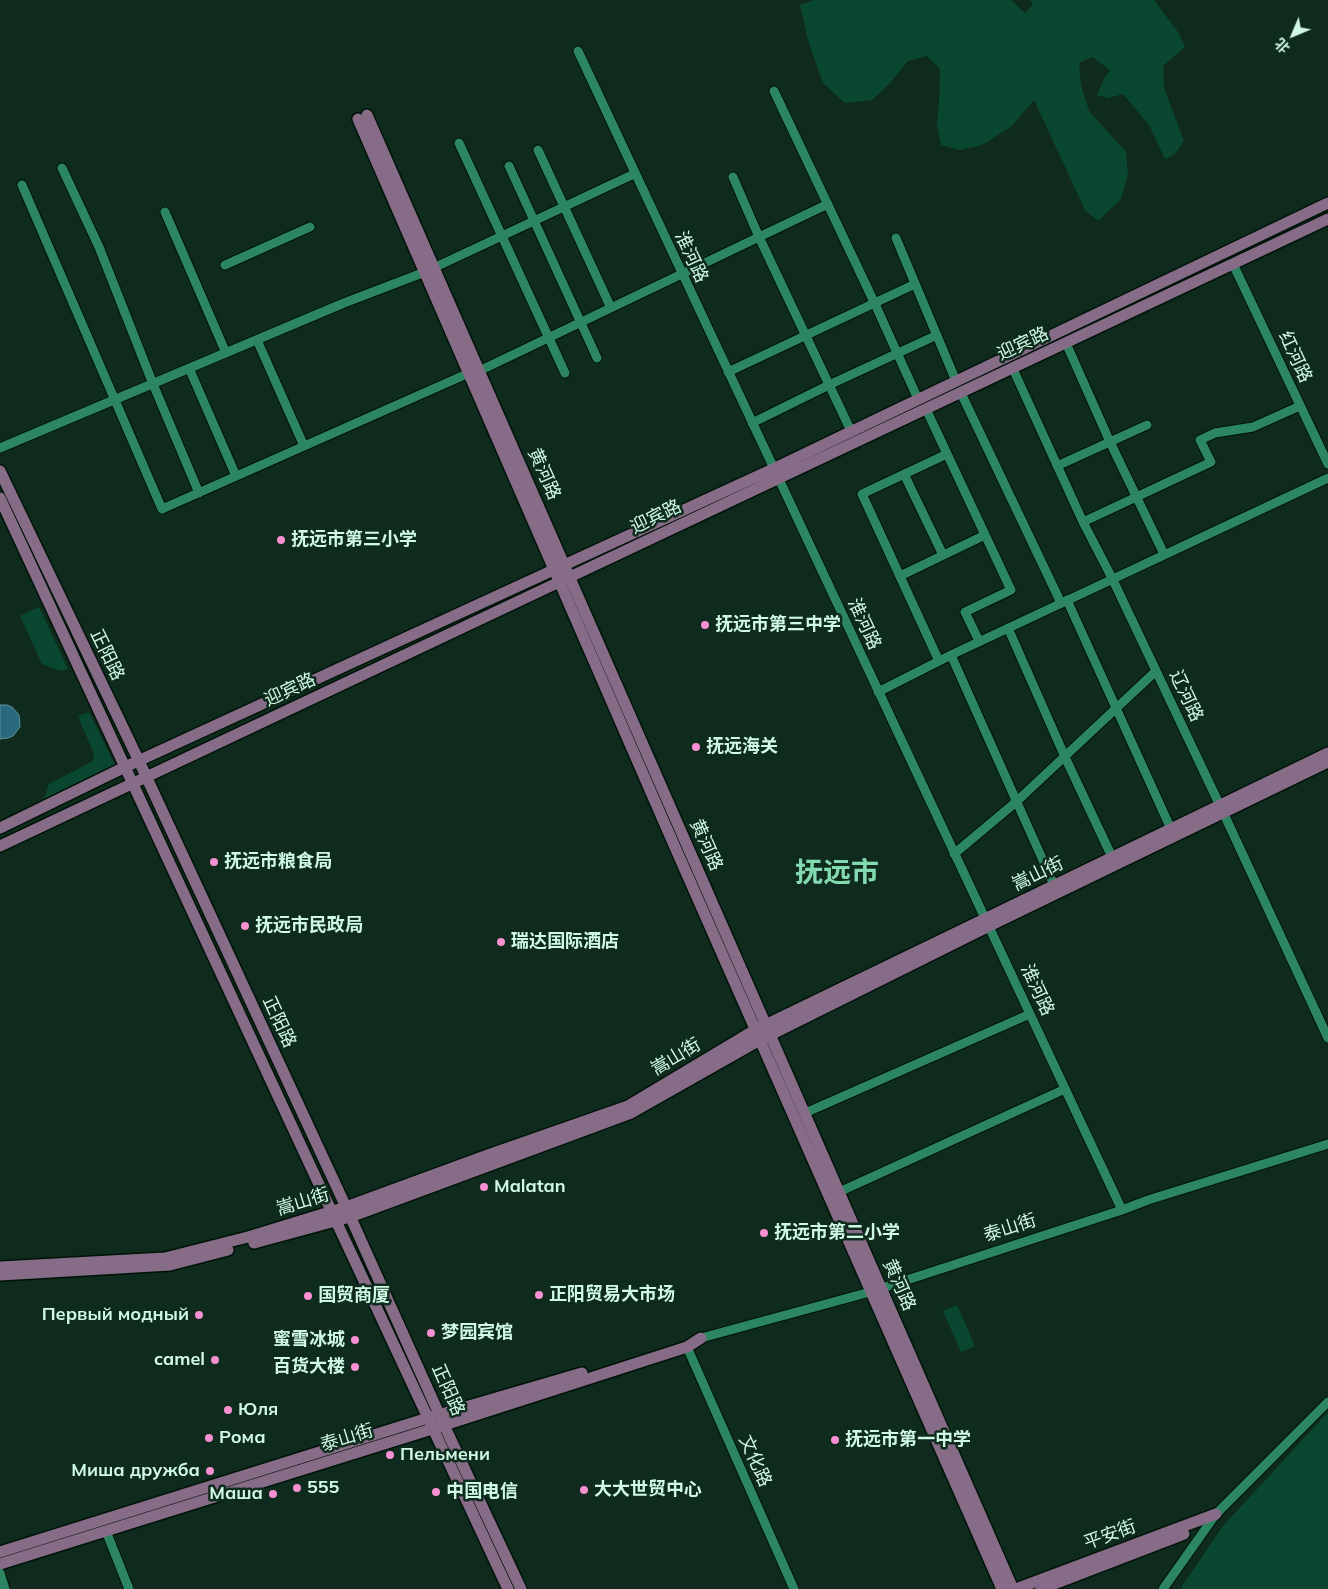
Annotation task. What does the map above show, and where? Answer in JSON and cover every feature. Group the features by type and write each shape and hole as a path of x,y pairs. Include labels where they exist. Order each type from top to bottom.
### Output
{"main road":[{"name":"黄河路","path":"363,117 876,1290 1002,1589"},
{"name":"迎宾路","path":"0,846 565,580 775,473 851,431 1328,203"},
{"name":"迎宾路","path":"0,828 139,760 560,567 961,393 1328,219"},
{"name":"正阳路","path":"0,472 139,760 521,1589"},
{"name":"正阳路","path":"0,498 508,1589"},
{"name":"嵩山街","path":"0,1275 170,1265 348,1212 488,1155 628,1106 763,1032 1221,809 1328,753"},
{"name":"嵩山街","path":"987,923 1054,885 1171,828 1221,809 1328,762"},
{"name":"黄河路","path":"763,1032 804,1113 839,1192 876,1290 1015,1589"},
{"name":"嵩山街","path":"0,1266 165,1258 334,1216"},
{"name":"泰山街","path":"0,1564 701,1338"},
{"name":"泰山街","path":"442,1420 687,1347 701,1338"},
{"name":"泰山街","path":"0,1552 430,1424"},
{"name":"平安街","path":"1015,1589 1216,1514"},
{"name":"平安街","path":"1040,1589 1208,1525"}],"street":[{"name":"淮河路","path":"578,51 634,174 1122,1210"},
{"path":"774,91 918,399"},
{"path":"459,143 565,373"},
{"path":"538,150 611,308"},
{"path":"509,166 597,358"},
{"path":"62,168 98,247 199,493"},
{"path":"0,448 344,303 430,270 634,174"},
{"path":"733,177 759,237 851,431"},
{"path":"22,185 162,509 474,372 828,204"},
{"path":"164,212 226,352"},
{"path":"226,265 310,227"},
{"path":"896,238 956,381"},
{"name":"红河路","path":"1233,264 1328,464"},
{"path":"728,372 915,284"},
{"path":"752,423 937,335"},
{"path":"257,340 304,446"},
{"path":"1066,343 1110,442 1164,554"},
{"path":"189,368 236,476"},
{"name":"辽河路","path":"1013,369 1057,466 1112,578 1328,1038"},
{"path":"961,393 1117,710 1171,828"},
{"path":"1084,522 1211,462 1200,440 1215,432 1253,427 1300,406"},
{"path":"926,409 1011,590 965,612 979,641"},
{"path":"1057,466 1147,425"},
{"path":"939,661 862,494 947,454"},
{"path":"904,474 943,555"},
{"path":"878,692 979,641 1328,478"},
{"path":"900,576 985,535"},
{"path":"1008,628 1112,857"},
{"path":"951,655 1054,885"},
{"path":"954,854 1016,802 1117,710 1156,671"},
{"path":"804,1113 1030,1014"},
{"path":"839,1192 1065,1089"},
{"name":"泰山街","path":"701,1338 876,1290 1148,1200 1328,1144"},
{"name":"文化路","path":"687,1347 794,1589"},
{"path":"1163,1589 1216,1514 1328,1402"},
{"path":"106,1531 129,1589"},
{"path":"0,1572 5,1589"}],"green space":[{"path":"814,0 1011,0 1025,13 1033,5 1030,0 1154,0 1178,32 1185,47 1163,66 1164,88 1184,141 1175,154 1165,159 1149,125 1123,94 1108,98 1097,95 1110,70 1092,57 1079,63 1081,85 1089,111 1126,152 1128,174 1121,199 1098,221 1085,210 1034,100 1012,126 982,145 960,150 941,145 937,125 940,69 927,56 908,61 890,83 872,100 845,103 823,83 808,40 800,5"},
{"path":"39,607 68,669 61,671 42,664 20,616"},
{"path":"89,712 115,765 44,799 49,784 93,761 94,754 78,716"},
{"path":"957,1305 975,1346 961,1352 943,1311"},
{"path":"1328,1412 1328,1589 1180,1589 1223,1526"}],"water":[{"path":"0,705 12,707 19,715 20,727 13,736 0,739"}],"place":[{"name":"抚远市第三小学","path":"281,540"},
{"name":"抚远市第三中学","path":"705,625"},
{"name":"抚远海关","path":"696,747"},
{"name":"抚远市粮食局","path":"214,862"},
{"name":"抚远市民政局","path":"245,926"},
{"name":"瑞达国际酒店","path":"501,942"},
{"name":"Malatan","path":"484,1187"},
{"name":"抚远市第二小学","path":"764,1233"},
{"name":"正阳贸易大市场","path":"539,1295"},
{"name":"国贸商厦","path":"308,1296"},
{"name":"Первый модный","path":"199,1315"},
{"name":"梦园宾馆","path":"431,1333"},
{"name":"蜜雪冰城","path":"355,1340"},
{"name":"camel","path":"215,1360"},
{"name":"百货大楼","path":"355,1367"},
{"name":"Юля","path":"228,1410"},
{"name":"Рома","path":"209,1438"},
{"name":"抚远市第一中学","path":"835,1440"},
{"name":"Пельмени","path":"390,1455"},
{"name":"Миша дружба","path":"210,1471"},
{"name":"555","path":"297,1488"},
{"name":"大大世贸中心","path":"584,1490"},
{"name":"中国电信","path":"436,1492"},
{"name":"Маша","path":"273,1494"}],"district":[{"name":"抚远市","path":"837,874"}]}
